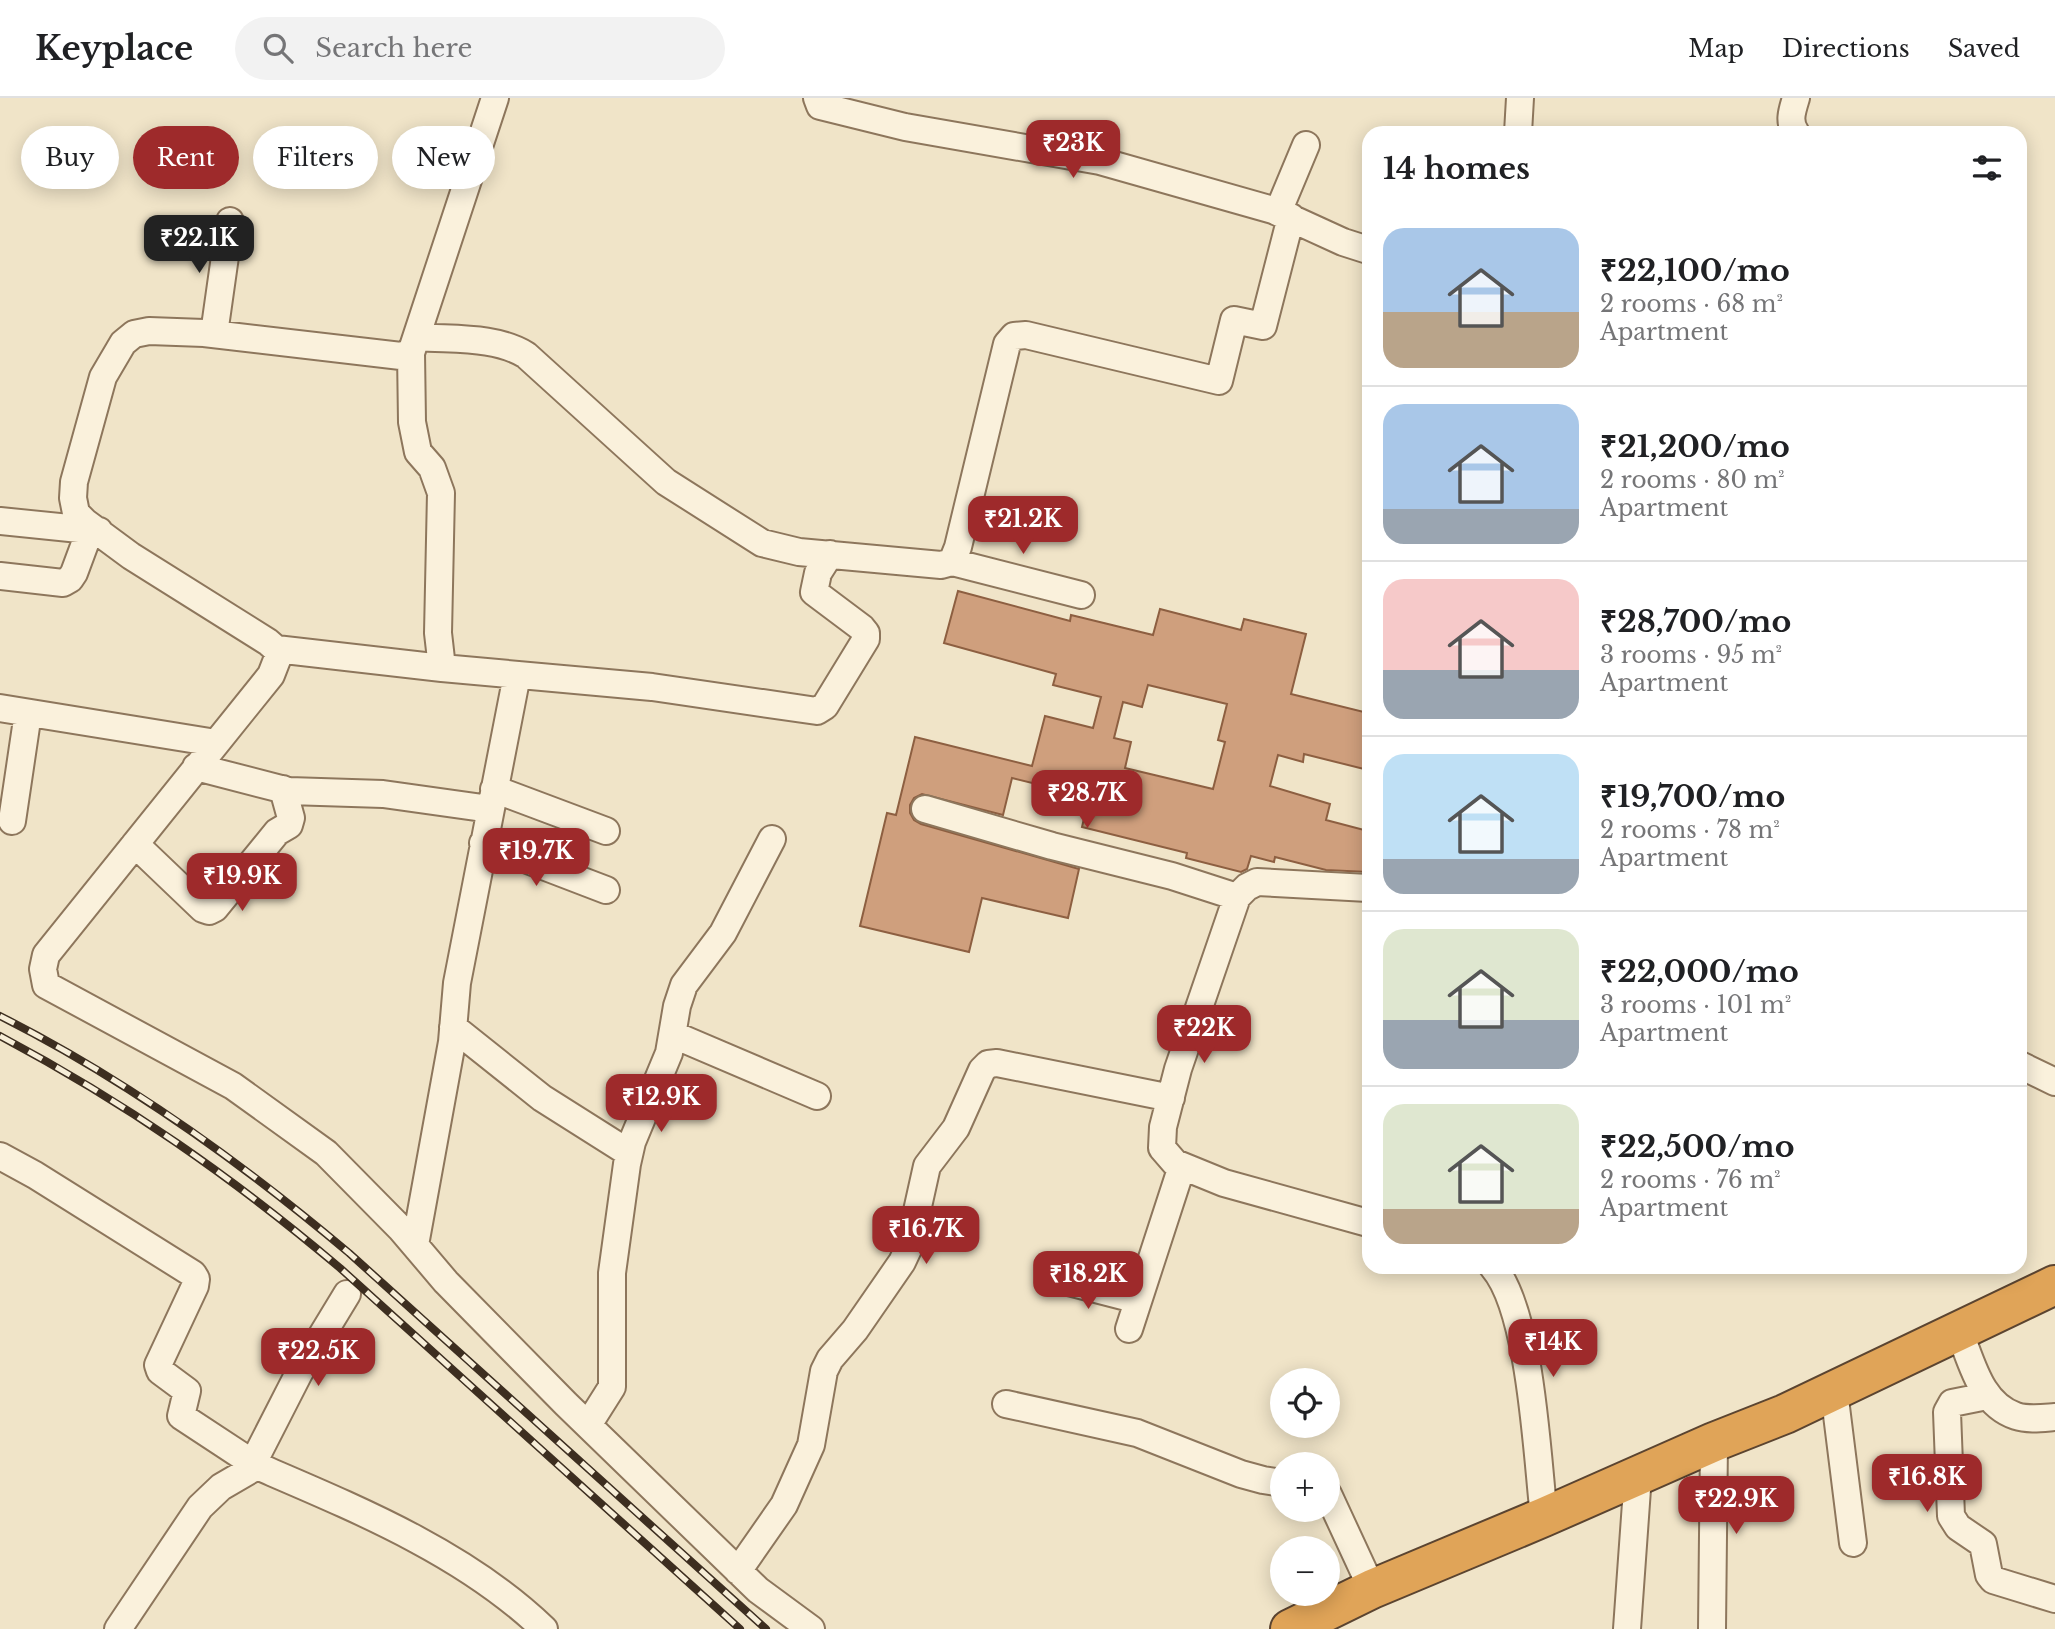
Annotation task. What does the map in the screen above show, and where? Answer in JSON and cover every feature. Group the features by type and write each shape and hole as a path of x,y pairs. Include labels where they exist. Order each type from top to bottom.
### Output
{"highway":[{"path":"1290,1629 1372,1589 1785,1414 2055,1285"}],"street":[{"path":"442,668 438,633 441,493 432,468 418,452 412,422 414,345 495,98"},
{"path":"817,98 820,106 905,127 1086,158 1284,214 1362,248"},
{"path":"1518,126 1520,98"},
{"path":"1792,126 1791,117 1796,98"},
{"path":"952,562 981,461 1007,344 1014,336 1026,335 1219,381 1234,320 1263,326 1284,214 1306,145"},
{"path":"215,334 230,221"},
{"path":"830,554 818,573 814,592 862,628 866,639 825,706 817,711 652,687 442,668 276,649 95,531 76,513 74,482 103,377 123,343 134,334 149,331 215,334 401,356 414,345 497,343 512,346 526,355 637,458 689,498 762,543 799,552 830,554 941,565 952,562 1082,595"},
{"path":"0,521 95,531"},
{"path":"0,576 63,583 74,573 95,531"},
{"path":"276,649 278,657 271,675 46,956 43,969 46,985 233,1086 326,1153 415,1245 446,1282 588,1425 758,1590 811,1629"},
{"path":"415,1245 453,1027 457,983 517,675"},
{"path":"0,708 216,743"},
{"path":"12,821 28,713"},
{"path":"197,767 297,792 492,799 606,831"},
{"path":"135,844 203,909 209,911 215,908 277,832 289,825 291,818 283,789"},
{"path":"925,808 1052,846 1172,876 1237,897"},
{"path":"588,1425 612,1387 612,1273 629,1153 669,1053 677,1006 684,985 723,933 772,839"},
{"path":"484,843 606,890"},
{"path":"1362,888 1257,882 1237,897 1178,1069 1163,1126 1162,1148 1175,1163 1224,1183 1362,1221"},
{"path":"453,1027 542,1098 629,1153"},
{"path":"674,1035 817,1096"},
{"path":"738,1571 784,1505 811,1445 824,1371 830,1359 855,1330 902,1262 909,1247 927,1166 956,1128 982,1070 988,1064 997,1063 1171,1098"},
{"path":"2027,1068 2055,1082"},
{"path":"0,1156 36,1175 193,1274 196,1279 195,1286 158,1365 160,1371 187,1391 181,1416 255,1464 329,1496 452,1559 528,1614 544,1629"},
{"path":"1129,1329 1182,1166"},
{"path":"1498,1274 1514,1307 1528,1374 1544,1517"},
{"path":"1049,1277 1138,1300"},
{"path":"118,1629 200,1507 221,1487 255,1464 299,1373 347,1294"},
{"path":"1959,1331 1987,1396 2005,1411 2018,1417 2055,1417"},
{"path":"1834,1391 1853,1543"},
{"path":"1987,1396 1952,1403 1947,1412 1951,1517 1958,1527 1983,1544 1989,1575 1993,1580 2055,1599"},
{"path":"1006,1405 1124,1430 1252,1477 1270,1480"},
{"path":"1712,1629 1714,1442"},
{"path":"1627,1629 1639,1475"},
{"path":"1340,1520 1372,1589"}],"building":[{"path":"958,591 1070,621 1071,615 1153,635 1160,609 1241,630 1244,619 1306,634 1291,694 1362,712 1362,768 1304,754 1303,762 1278,755 1270,786 1330,804 1326,820 1362,829 1362,872 1326,870 1275,857 1274,862 1251,856 1247,869 1241,872 1186,858 1187,853 1082,827 1089,797 1012,778 1003,815 922,794 914,798 910,813 914,820 921,824 1079,869 1068,918 982,898 969,952 860,926 887,813 896,815 915,737 1032,766 1045,716 1093,728 1101,697 1053,685 1056,674 944,643","holes":["1148,685 1227,704 1218,740 1225,742 1213,789 1125,768 1131,742 1114,738 1123,702 1142,707"]}],"railway":[{"path":"0,1016 138,1095 225,1155 308,1219 766,1629"},
{"path":"0,1036 134,1115 218,1172 299,1234 740,1629"}]}
